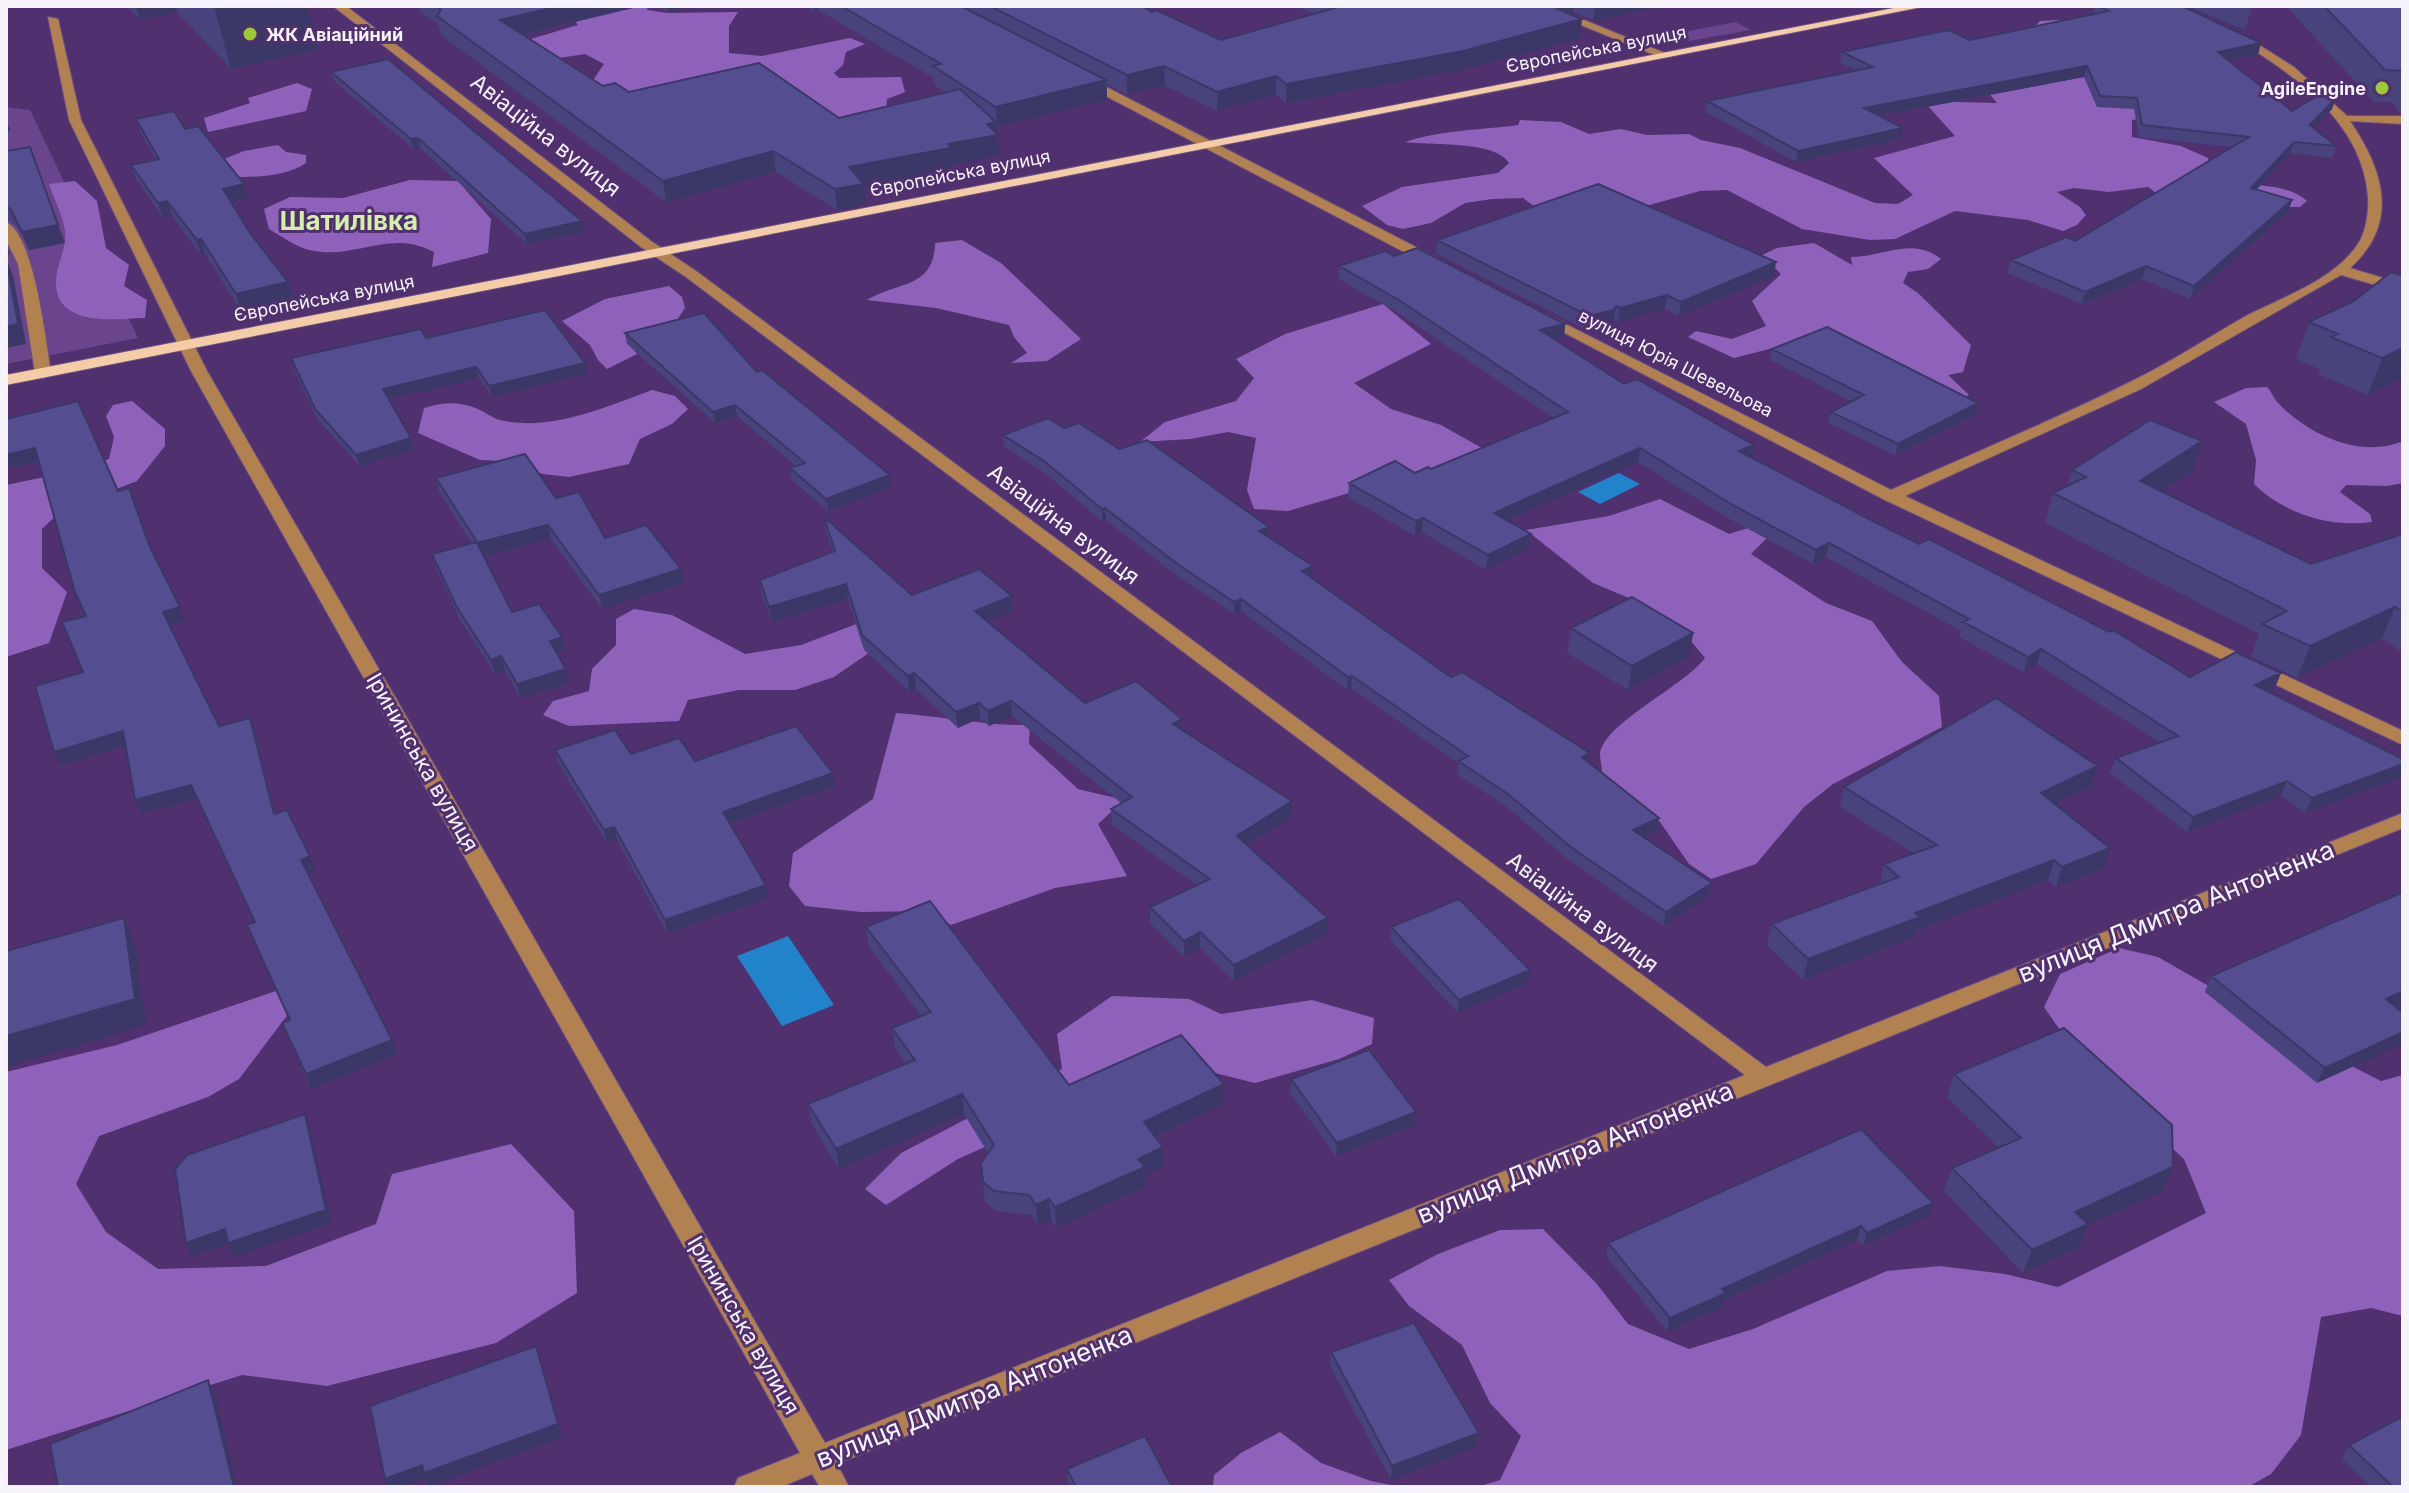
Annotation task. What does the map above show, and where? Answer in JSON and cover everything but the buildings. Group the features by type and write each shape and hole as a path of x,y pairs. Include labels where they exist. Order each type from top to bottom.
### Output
{"main road":[{"name":"Європейська вулиця","path":"6,380 1921,6"}],"street":[{"name":"Авіаційна вулиця","path":"339,6 659,253 1762,1076"},
{"path":"1540,6 1666,56"},
{"name":"Ірининська вулиця","path":"52,19 75,120 186,345 835,1487"},
{"path":"1891,496 2137,384 2341,270 2368,241 2381,210 2382,179 2376,158 2352,118 2325,92 2291,67 2227,31"},
{"path":"1065,70 1443,266"},
{"path":"2352,118 2403,120"},
{"path":"6,226 25,264 43,373"},
{"path":"2341,270 2403,289"},
{"name":"вулиця Юрія Шевельова","path":"1527,310 1891,496 2403,739"},
{"name":"вулиця Дмитра Антоненка","path":"748,1487 2403,820"}],"shaded area":[{"path":"515,6 648,6 647,10 668,13 738,12 729,26 729,53 762,56 850,38 865,44 846,52 843,65 834,73 839,78 901,77 905,92 887,99 886,112 837,132 589,86 604,64 585,54 559,58 540,55 517,43 578,25 574,20"},
{"path":"2040,21 2072,21 2263,88 2267,98 2132,120 2132,137 2181,146 2208,158 2209,184 2274,187 2297,194 2307,201 2300,207 2283,207 2164,199 2148,187 2109,192 2074,188 2057,192 2080,207 2086,215 2077,225 2063,231 2028,220 1955,211 1895,239 1870,240 1802,229 1727,190 1700,191 1592,221 1539,210 1523,198 1492,199 1465,203 1431,223 1403,229 1387,225 1362,206 1402,187 1498,173 1509,163 1490,151 1462,145 1405,142 1446,133 1518,125 1520,120 1561,122 1589,134 1621,129 1647,135 1689,134 1701,140 1740,148 1875,203 1898,204 1913,195 1874,158 1955,136 1927,105 1923,93 1956,102 1997,103 1981,84 2054,30 2034,27"},
{"path":"1736,22 1751,30 1689,41 1657,37"},
{"path":"297,83 312,89 306,111 208,132 204,118 250,103 248,98"},
{"path":"6,107 30,110 138,338 6,364"},
{"path":"278,145 286,152 306,155 306,163 273,175 211,179 214,163 244,151"},
{"path":"410,180 458,181 491,219 488,253 432,267 434,252 417,245 387,244 326,252 304,248 269,229 264,209 290,197 343,198"},
{"path":"75,181 97,201 106,248 129,265 124,286 147,300 145,318 88,317 65,306 58,295 56,280 65,231 49,184"},
{"path":"962,240 1001,263 1081,339 1047,361 1011,363 1027,353 1009,325 936,308 867,300 921,276 933,258 935,243"},
{"path":"1814,243 1852,265 1851,257 1908,248 1930,252 1941,259 1928,269 1908,272 1903,283 1918,293 1971,345 1963,372 1948,375 1969,395 1957,401 1817,337 1734,358 1688,337 1696,331 1732,339 1766,326 1752,301 1781,274 1762,255 1777,248"},
{"path":"669,286 682,297 685,308 677,320 631,345 637,354 607,369 590,345 562,321 605,299"},
{"path":"1383,304 1431,344 1354,383 1391,409 1441,425 1489,452 1288,511 1254,509 1247,490 1256,438 1228,432 1190,439 1140,442 1165,422 1236,401 1254,378 1236,359 1285,334"},
{"path":"2267,387 2291,415 2336,441 2370,447 2403,441 2403,483 2387,486 2346,485 2340,492 2370,514 2372,522 2340,523 2309,516 2279,503 2254,484 2256,460 2246,424 2214,402 2246,388"},
{"path":"652,390 675,396 688,409 672,424 640,439 629,464 569,477 543,474 505,461 480,460 418,433 424,408 440,404 469,406 500,420 538,423 578,416"},
{"path":"132,401 165,429 165,446 137,481 61,511 42,529 42,568 67,592 49,643 6,657 6,485 64,473 109,459 114,437 106,416 113,405"},
{"path":"1660,499 1729,534 1773,520 1774,531 1751,554 1826,603 1872,621 1902,662 1939,696 1942,727 1833,784 1804,807 1756,864 1711,879 1689,864 1660,822 1602,773 1600,754 1615,730 1705,658 1691,641 1629,598 1593,583 1526,530 1609,516"},
{"path":"634,609 672,615 745,654 801,645 859,623 879,646 834,677 795,690 739,690 688,700 679,721 569,726 543,715 553,701 589,691 592,669 616,645 616,619"},
{"path":"896,713 1030,725 1029,744 1078,789 1124,800 1098,824 1127,876 1055,888 951,925 927,911 861,912 805,906 789,886 793,853 873,799"},
{"path":"2119,948 2158,957 2381,1081 2403,1075 2403,1316 2371,1308 2321,1317 2301,1435 2271,1474 2248,1487 1477,1487 1500,1480 1521,1436 1490,1403 1462,1345 1409,1306 1389,1280 1438,1254 1500,1230 1543,1229 1596,1283 1628,1324 1689,1349 1753,1329 1887,1271 1940,1266 2005,1274 2058,1287 2206,1213 2184,1159 2091,1075 2044,1007 2060,974"},
{"path":"276,991 289,1013 239,1079 208,1097 99,1136 76,1184 106,1232 158,1269 266,1266 376,1224 392,1174 511,1144 574,1211 577,1293 496,1343 327,1386 242,1375 6,1450 6,1072 117,1045"},
{"path":"1112,996 1189,999 1221,1014 1312,1000 1374,1018 1372,1044 1339,1059 1255,1083 1167,1061 958,1159 886,1205 865,1189 901,1153 1062,1069 1057,1034"},
{"path":"1280,1432 1321,1463 1371,1481 1402,1487 1213,1487 1214,1475 1241,1453"}],"water":[{"path":"1619,473 1640,484 1600,504 1578,492"},
{"path":"788,936 834,1005 782,1026 737,956"}],"place":[{"name":"ЖК Авіаційний","path":"250,34"},
{"name":"AgileEngine","path":"2382,88"}],"district":[{"name":"Шатилівка","path":"349,220"}]}
